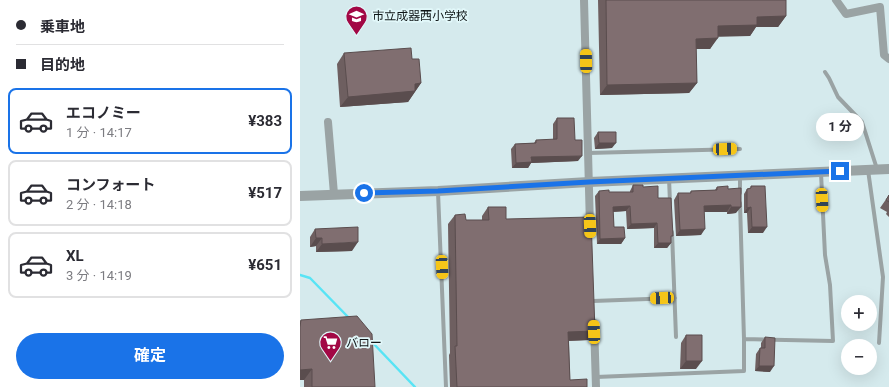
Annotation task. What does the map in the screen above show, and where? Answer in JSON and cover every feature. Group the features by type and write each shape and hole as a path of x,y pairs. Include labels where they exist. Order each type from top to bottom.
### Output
{"street":[{"path":"584,0 591,237"},
{"path":"836,0 846,14 880,7 884,55 889,59"},
{"path":"328,122 334,194"},
{"path":"300,196 438,191 669,178 889,169"},
{"path":"593,305 596,387"}],"lane":[{"path":"825,72 830,78 838,96 862,122 872,170 882,277 879,343"},
{"path":"588,153 740,149"},
{"path":"744,339 833,341 830,285 825,255 821,172"},
{"path":"596,377 744,371 740,236 740,175"},
{"path":"669,178 671,208"},
{"path":"438,191 446,387"},
{"path":"672,230 676,337"},
{"path":"593,305 675,298"}],"building":[{"path":"606,0 786,0 786,16 757,17 757,25 718,26 718,38 696,39 697,83 607,85"},
{"path":"411,48 412,59 419,59 421,83 415,84 415,91 348,97 344,53"},
{"path":"557,118 574,118 575,140 582,140 582,156 531,157 532,162 516,163 515,144 536,143 536,140 557,139"},
{"path":"598,132 616,132 616,143 599,143"},
{"path":"633,185 643,185 643,187 658,186 658,198 671,198 673,236 671,236 671,243 658,243 657,223 631,224 630,206 613,207 614,227 624,227 625,238 600,239 599,191 609,190 609,192 633,192"},
{"path":"728,186 728,189 741,188 741,207 731,207 731,205 704,206 705,229 680,230 678,193 717,190 717,187"},
{"path":"751,186 765,186 767,227 752,227 751,207 747,208 747,189 751,188"},
{"path":"889,195 889,202 886,200"},
{"path":"488,207 506,207 506,219 591,217 595,331 568,332 570,380 587,379 587,387 457,387 455,346 457,346 455,215 465,214 466,220 489,220"},
{"path":"358,227 358,242 322,244 322,238 316,238 315,229"},
{"path":"357,316 372,334 375,387 312,387 312,369 300,370 301,320"},
{"path":"686,335 702,335 702,361 686,361"},
{"path":"765,337 775,338 774,366 759,366 760,348 765,348"}],"waterway":[{"path":"300,275 310,278 350,319"},
{"path":"371,341 415,387"}],"place":[{"name":"市立成器西小学校","path":"357,36"},
{"name":"バロー","path":"331,362"}],"route":[{"path":"364,193 438,191 589,182 840,171"}]}
